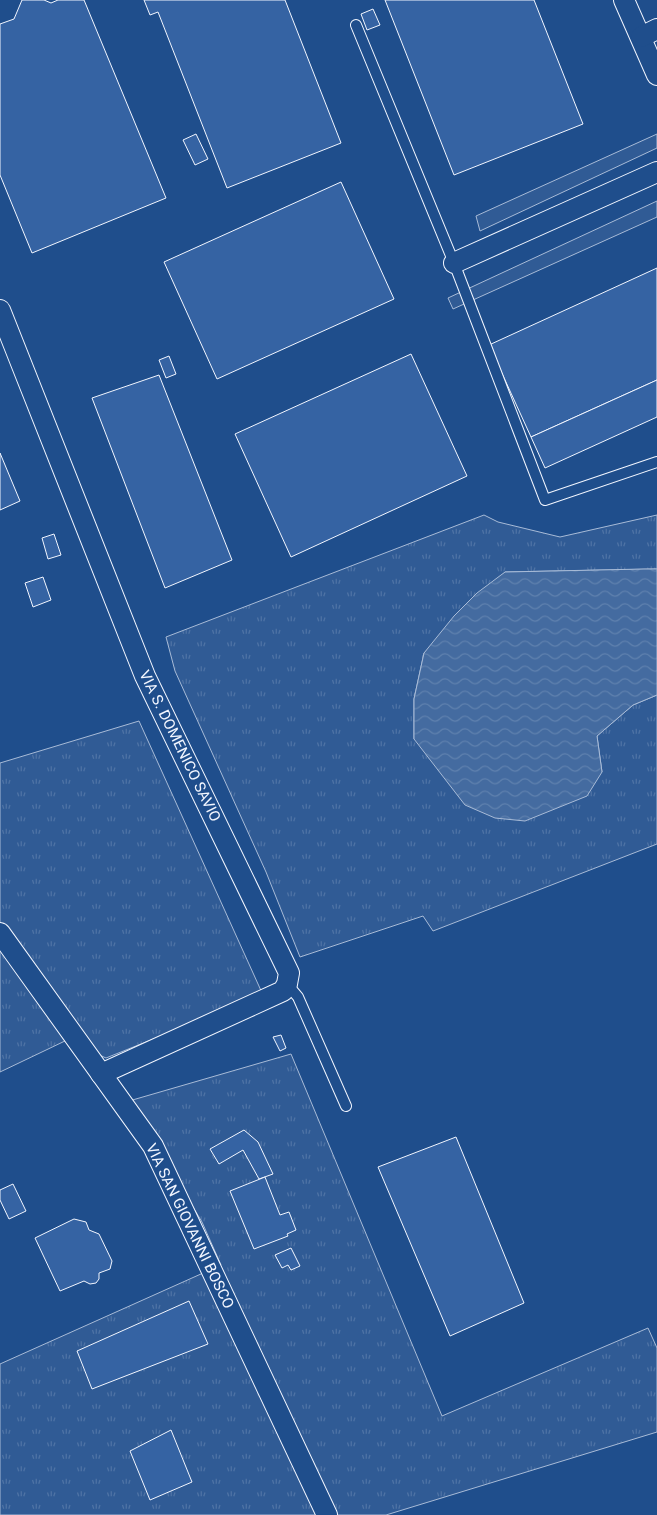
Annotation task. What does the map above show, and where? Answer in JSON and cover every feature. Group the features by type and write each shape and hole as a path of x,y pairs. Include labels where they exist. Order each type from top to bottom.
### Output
{"street":[{"path":"624,0 649,33 657,74"},
{"path":"454,263 657,172"},
{"name":"VIA S. DOMENICO SAVIO","path":"0,310 145,676 289,973 287,984"},
{"name":"VIA SAN GIOVANNI BOSCO","path":"0,933 153,1146 327,1515"},
{"path":"101,1074 283,991 287,984"}],"lane":[{"path":"356,25 454,263 545,500 657,462"},
{"path":"287,984 298,997 346,1106"}],"green space":[{"path":"484,515 498,522 560,537 657,515 657,569 505,572 424,653 414,699 414,739 602,772 597,736 633,705 657,695 657,844 433,931 423,916 300,957 266,872 175,671 166,637"},
{"path":"139,721 263,995 106,1058 67,1040 0,1072 0,763"},
{"path":"291,1054 442,1416 648,1328 657,1348 657,1432 386,1515 0,1515 0,1364 221,1265 202,1222 129,1101"}],"shaded area":[{"path":"657,134 657,148 480,231 476,216"},
{"path":"657,201 657,217 453,309 448,298"}],"water":[{"path":"657,569 657,695 633,705 597,736 602,772 587,796 525,821 495,818 465,805 414,739 414,699 424,653 454,616 477,593 505,572"}],"building":[{"path":"22,0 44,0 51,3 58,0 84,0 166,198 32,253 0,175 0,24 14,19"},
{"path":"144,0 285,0 341,143 227,188 158,12 150,15"},
{"path":"385,0 534,0 583,124 454,175"},
{"path":"373,9 380,25 367,30 361,14"},
{"path":"196,134 208,159 195,165 183,140"},
{"path":"341,182 394,299 217,379 164,262"},
{"path":"657,268 657,380 531,437 489,345"},
{"path":"411,354 467,476 291,557 235,434"},
{"path":"169,356 176,374 166,378 159,360"},
{"path":"159,375 232,560 165,588 92,398"},
{"path":"657,380 657,417 545,468 531,437"},
{"path":"0,453 20,501 0,510"},
{"path":"54,534 61,555 48,559 42,538"},
{"path":"43,577 51,600 33,607 25,583"},
{"path":"281,1035 286,1048 280,1051 273,1037"},
{"path":"244,1130 258,1142 273,1174 259,1179 243,1150 219,1164 210,1149"},
{"path":"456,1137 524,1303 450,1336 378,1167"},
{"path":"265,1177 280,1215 289,1212 296,1230 287,1234 288,1236 254,1249 230,1191"},
{"path":"13,1184 26,1211 9,1219 0,1200 0,1190"},
{"path":"74,1219 86,1222 89,1230 99,1234 112,1261 110,1269 99,1273 99,1279 96,1283 90,1284 84,1281 60,1291 35,1238"},
{"path":"291,1248 300,1266 291,1270 288,1265 282,1268 275,1255"},
{"path":"189,1301 208,1344 92,1389 77,1351"},
{"path":"171,1430 192,1482 150,1500 130,1451"}]}
